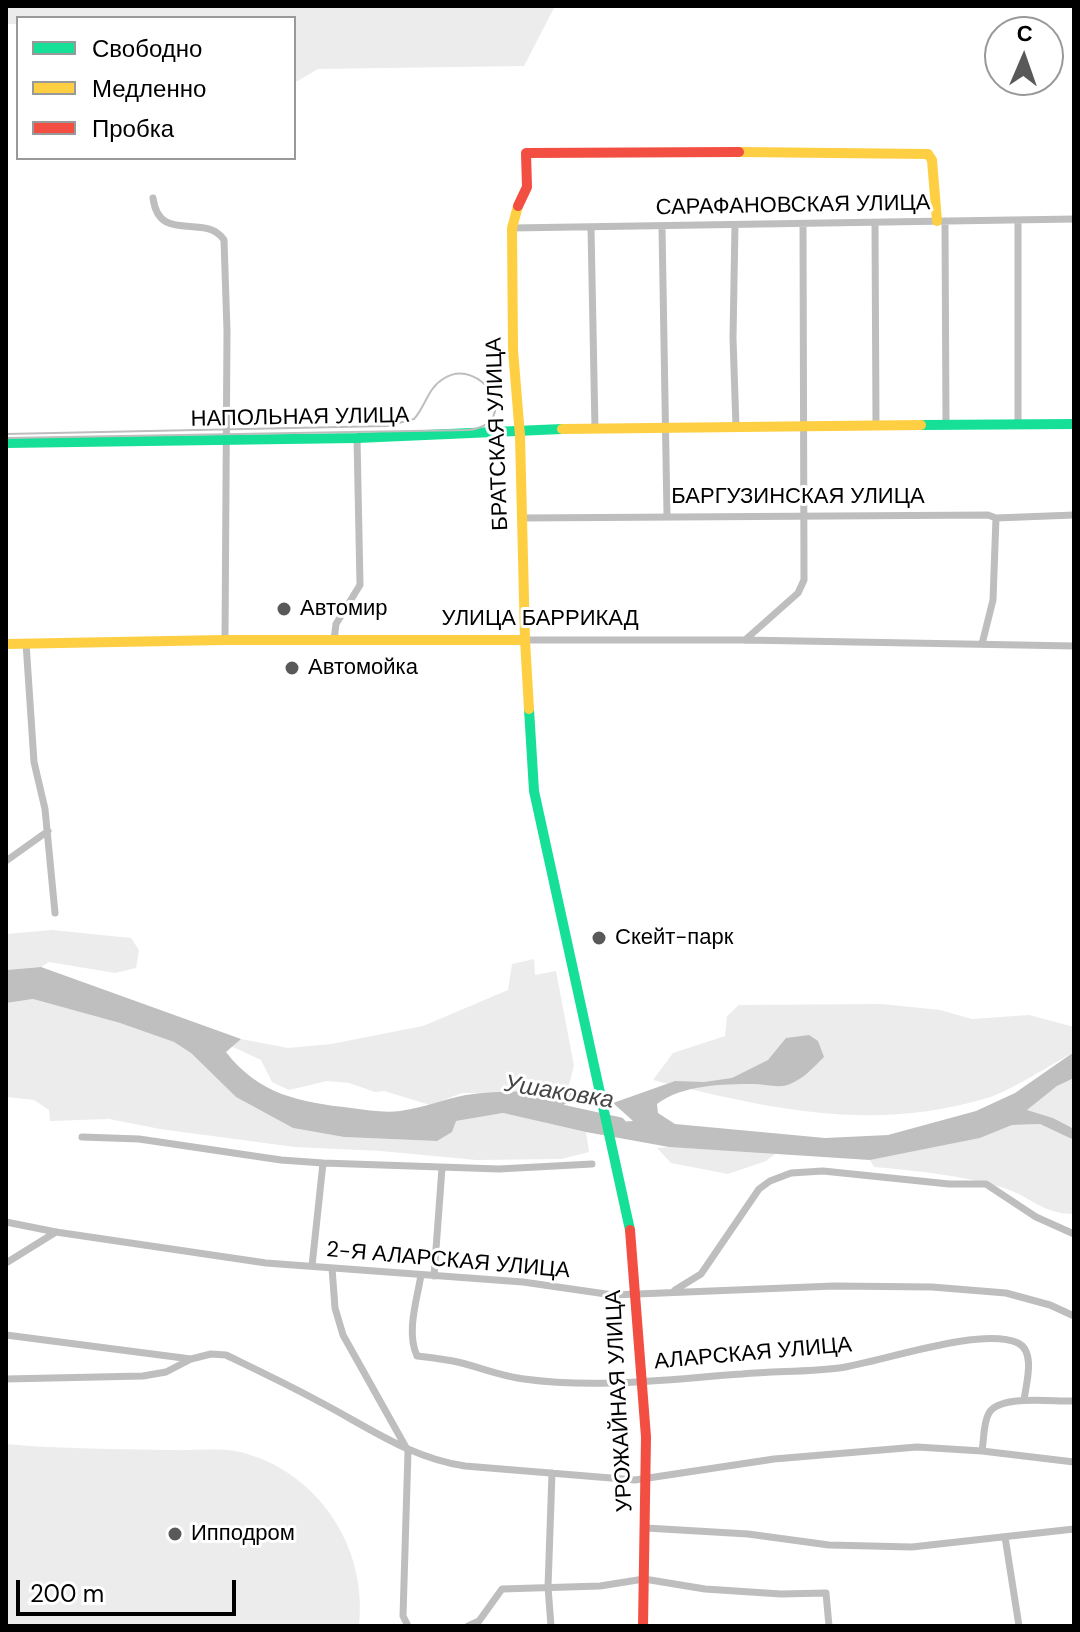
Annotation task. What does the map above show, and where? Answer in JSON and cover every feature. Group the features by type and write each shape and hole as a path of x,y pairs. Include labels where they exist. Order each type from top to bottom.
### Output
{"street":[{"name":"БРАТСКАЯ УЛИЦА","path":"595,1063 534,791 525,640 520,432 513,350 512,228 527,187 526,153 922,152 932,160 941,221"},
{"path":"153,198 158,217 166,223 213,231 224,240 227,331 225,640"},
{"name":"САРАФАНОВСКАЯ УЛИЦА","path":"512,228 1074,219"},
{"path":"1018,220 1018,424"},
{"path":"941,221 946,425"},
{"path":"875,223 876,426"},
{"path":"745,640 798,593 804,580 803,224"},
{"path":"735,225 733,338 736,427"},
{"path":"662,227 667,515"},
{"path":"591,228 595,429"},
{"name":"НАПОЛЬНАЯ УЛИЦА","path":"6,443 357,438 595,429 1074,424"},
{"path":"334,641 336,624 360,585 357,438"},
{"name":"БАРГУЗИНСКАЯ УЛИЦА","path":"522,518 667,515 806,518 988,515 996,518 1074,515"},
{"path":"982,644 993,600 996,518"},
{"name":"УЛИЦА БАРРИКАД","path":"6,644 225,640 745,640 1074,646"},
{"path":"26,643 34,762 48,831 55,913"},
{"path":"6,861 48,831"},
{"name":"УРОЖАЙНАЯ УЛИЦА","path":"595,1063 630,1231 643,1383 647,1479 643,1626"},
{"path":"82,1137 139,1139 281,1160 323,1163 499,1169 592,1164"},
{"path":"312,1266 323,1163"},
{"path":"434,1276 442,1168"},
{"path":"673,1291 701,1274 759,1189 791,1173 823,1171 949,1184 986,1184 1036,1217 1074,1234"},
{"name":"2-Я АЛАРСКАЯ УЛИЦА","path":"6,1222 266,1263 523,1282 591,1293 635,1295 834,1286 932,1287 1006,1293 1048,1304 1074,1316"},
{"path":"6,1263 56,1232"},
{"path":"332,1268 335,1308 343,1335 408,1451 403,1616 408,1626"},
{"path":"701,1274 707,1290"},
{"name":"АЛАРСКАЯ УЛИЦА","path":"421,1275 412,1332 412,1347 417,1356 453,1361 521,1379 643,1383 842,1368 942,1344 1000,1339 1019,1343 1026,1349 1024,1400"},
{"path":"6,1335 191,1359"},
{"path":"6,1379 143,1376 166,1372 191,1359 211,1354 226,1355 408,1451 437,1462 552,1473 647,1479 790,1458 917,1447 1074,1462"},
{"path":"982,1451 988,1414 996,1406 1024,1400 1074,1401"},
{"path":"551,1626 548,1587 552,1473"},
{"path":"646,1528 748,1534 829,1545 912,1547 1074,1529"},
{"path":"1005,1537 1019,1626"},
{"path":"468,1626 479,1621 502,1589 600,1586 644,1579 705,1589 781,1594 826,1593 829,1626"}],"shaded area":[{"path":"6,6 555,6 524,66 318,69 296,82 296,16 16,16 16,24 6,24"},
{"path":"52,930 131,938 139,950 136,968 115,973 49,962 41,967 6,970 6,934"},
{"path":"534,959 535,975 556,971 574,1066 567,1092 462,1093 430,1105 349,1083 327,1081 289,1090 272,1082 261,1060 231,1046 241,1039 288,1048 331,1044 423,1026 508,990 512,964"},
{"path":"33,999 120,1023 174,1042 191,1053 236,1097 293,1128 344,1137 437,1141 456,1121 503,1113 586,1132 589,1152 561,1159 476,1160 295,1147 109,1119 50,1121 49,1110 34,1100 6,1097 6,1003"},
{"path":"882,1004 940,1010 972,1019 1029,1015 1074,1027 1074,1052 997,1095 902,1114 819,1113 737,1100 653,1080 673,1053 725,1036 727,1016 739,1005"},
{"path":"1074,1078 1074,1129 1027,1110 1057,1086"},
{"path":"1040,1124 1074,1140 1074,1214 1045,1208 1014,1192 988,1184 940,1174 874,1167 870,1160 980,1138 1012,1125"},
{"path":"657,1148 776,1153 766,1161 728,1174 671,1163"},
{"name":"Ипподром","path":"6,1444 228,1450 271,1463 295,1478 316,1497 347,1543 356,1569 360,1597 359,1626 6,1626"}],"water":[{"path":"41,967 241,1039 226,1052 239,1067 267,1087 315,1103 394,1112 481,1093 583,1092 579,1099 560,1106 556,1115 600,1123 633,1121 613,1103 675,1081 704,1082 732,1078 768,1060 786,1038 809,1035 818,1041 824,1057 795,1082 782,1086 728,1084 690,1089 657,1104 658,1113 675,1124 825,1138 888,1135 976,1111 1015,1093 1074,1052 1074,1078 1057,1086 1027,1110 1074,1129 1074,1140 1040,1124 1012,1125 980,1138 870,1160 669,1147 503,1113 456,1121 452,1132 437,1141 344,1137 293,1128 236,1097 191,1053 174,1042 120,1023 33,999 6,1003 6,970"}],"waterway":[{"name":"Ушаковка","path":"541,1107 619,1124"}],"tram line":[{"path":"6,434 387,426 414,419 438,383 457,374 471,376 483,383 495,405 493,416 485,425 468,430 6,438"}],"traffic: fast":[{"path":"921,425 1074,424"},
{"path":"6,443 357,438 562,429"},
{"path":"529,709 534,791 630,1230"}],"traffic: slow":[{"path":"739,152 928,154 932,160 937,221"},
{"path":"518,206 512,228 513,350 520,436 525,640"},
{"path":"562,429 921,425"},
{"path":"6,644 525,640 529,709"}],"traffic: jam":[{"path":"518,206 527,187 526,153 739,152"},
{"path":"630,1230 646,1437 643,1626"}],"place":[{"name":"Автомир","path":"284,609"},
{"name":"Автомойка","path":"292,668"},
{"name":"Скейт-парк","path":"599,938"},
{"name":"Ипподром","path":"175,1534"}]}
